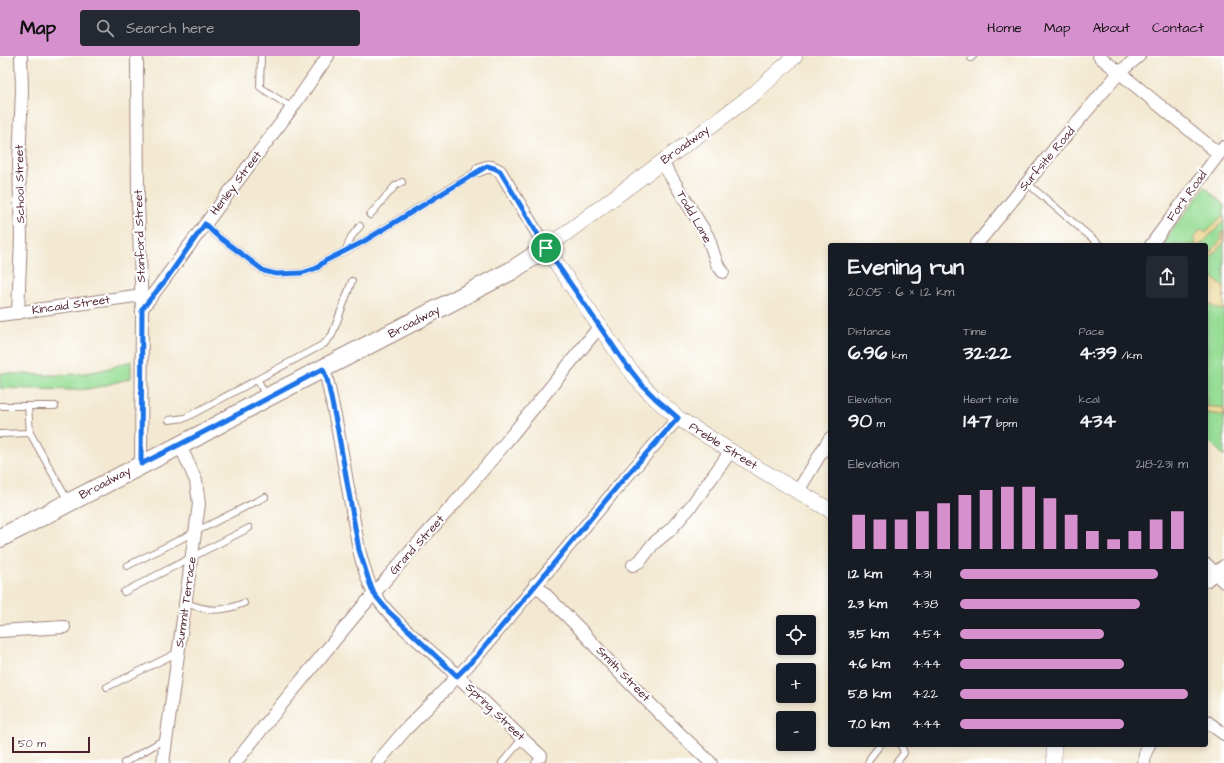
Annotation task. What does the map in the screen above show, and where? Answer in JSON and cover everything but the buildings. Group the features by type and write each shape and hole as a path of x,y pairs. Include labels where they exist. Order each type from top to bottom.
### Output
{"main road":[{"name":"Broadway","path":"0,538 511,271 546,248"}],"street":[{"name":"School Street","path":"18,312 21,237 19,164 22,90 21,56"},
{"name":"Stanford Street","path":"137,56 138,202 142,295 141,464"},
{"name":"Henley Street","path":"142,309 165,281 205,224 292,108 328,56"},
{"name":"Broadway","path":"546,248 755,93 796,56"},
{"path":"1099,56 1119,73 1221,150"},
{"name":"Surfsite Road","path":"978,243 1119,73 1139,56"},
{"name":"Fort Road","path":"1152,243 1221,150"},
{"name":"Todd Lane","path":"662,162 708,237 717,264 723,272"},
{"path":"479,170 487,166 500,171 546,248"},
{"name":"Preble Street","path":"546,248 643,386 655,398 678,418 761,470 828,509"},
{"name":"Kincaid Street","path":"0,315 142,295"},
{"name":"Grand Street","path":"235,763 281,705 374,594 498,452 600,326"},
{"name":"Spring Street","path":"323,369 327,379 338,431 359,550 374,594 388,611 522,739 538,760"},
{"path":"381,762 406,729 477,656 535,584 621,482 678,418"},
{"path":"798,491 828,441"},
{"name":"Summit Terrace","path":"163,763 199,504 196,481 180,445"},
{"path":"633,565 640,561 653,544 670,530 692,505 732,451"},
{"path":"1215,573 1224,582"},
{"name":"Smith Street","path":"535,584 614,667 711,763"},
{"path":"0,631 64,627"},
{"path":"1208,722 1224,734"},
{"path":"1054,747 1054,763"},
{"path":"1144,763 1145,754 1148,747"}],"lane":[{"path":"260,56 260,87 292,108"},
{"path":"205,224 215,234 264,271 276,274 302,273 317,268 325,261 361,243 479,170"},
{"path":"370,215 396,186 402,182"},
{"path":"1027,183 1098,243"},
{"path":"346,250 351,237 360,226"},
{"path":"169,420 185,418 324,344 332,336 352,281"},
{"path":"258,380 266,398"},
{"path":"0,406 55,406"},
{"path":"28,406 30,433 68,502"},
{"path":"0,434 30,433"},
{"path":"127,566 265,497"},
{"path":"124,592 249,528"},
{"path":"186,603 200,609 210,610 221,610 244,603"},
{"path":"107,687 179,652"},
{"path":"124,763 167,738"},
{"path":"502,763 522,739"},
{"path":"868,763 878,747"},
{"path":"896,763 904,753 902,747"}],"green space":[{"path":"1205,187 1224,205 1224,456 1208,440 1208,243 1163,243"},
{"path":"131,361 131,378 103,386 72,390 0,388 0,373 65,375 98,371"}],"sand":[{"path":"1223,215 1224,221 1202,243 1195,243 1193,239 1201,229 1206,233"},
{"path":"1224,230 1224,242 1208,260 1208,255 1222,239 1221,235"},
{"path":"1208,273 1224,288 1224,310 1216,308 1208,303"},
{"path":"1208,406 1224,408 1224,415 1208,413"}],"route":[{"path":"487,166 500,171 546,248 624,362 643,386 678,418 621,482 535,584 477,656 457,676 402,625 374,594 359,550 343,454 327,379 323,369 266,398 198,436 141,464 142,309 165,281 205,224 215,234 264,271 285,275 302,273 317,268 325,261 361,243 487,166"}]}
